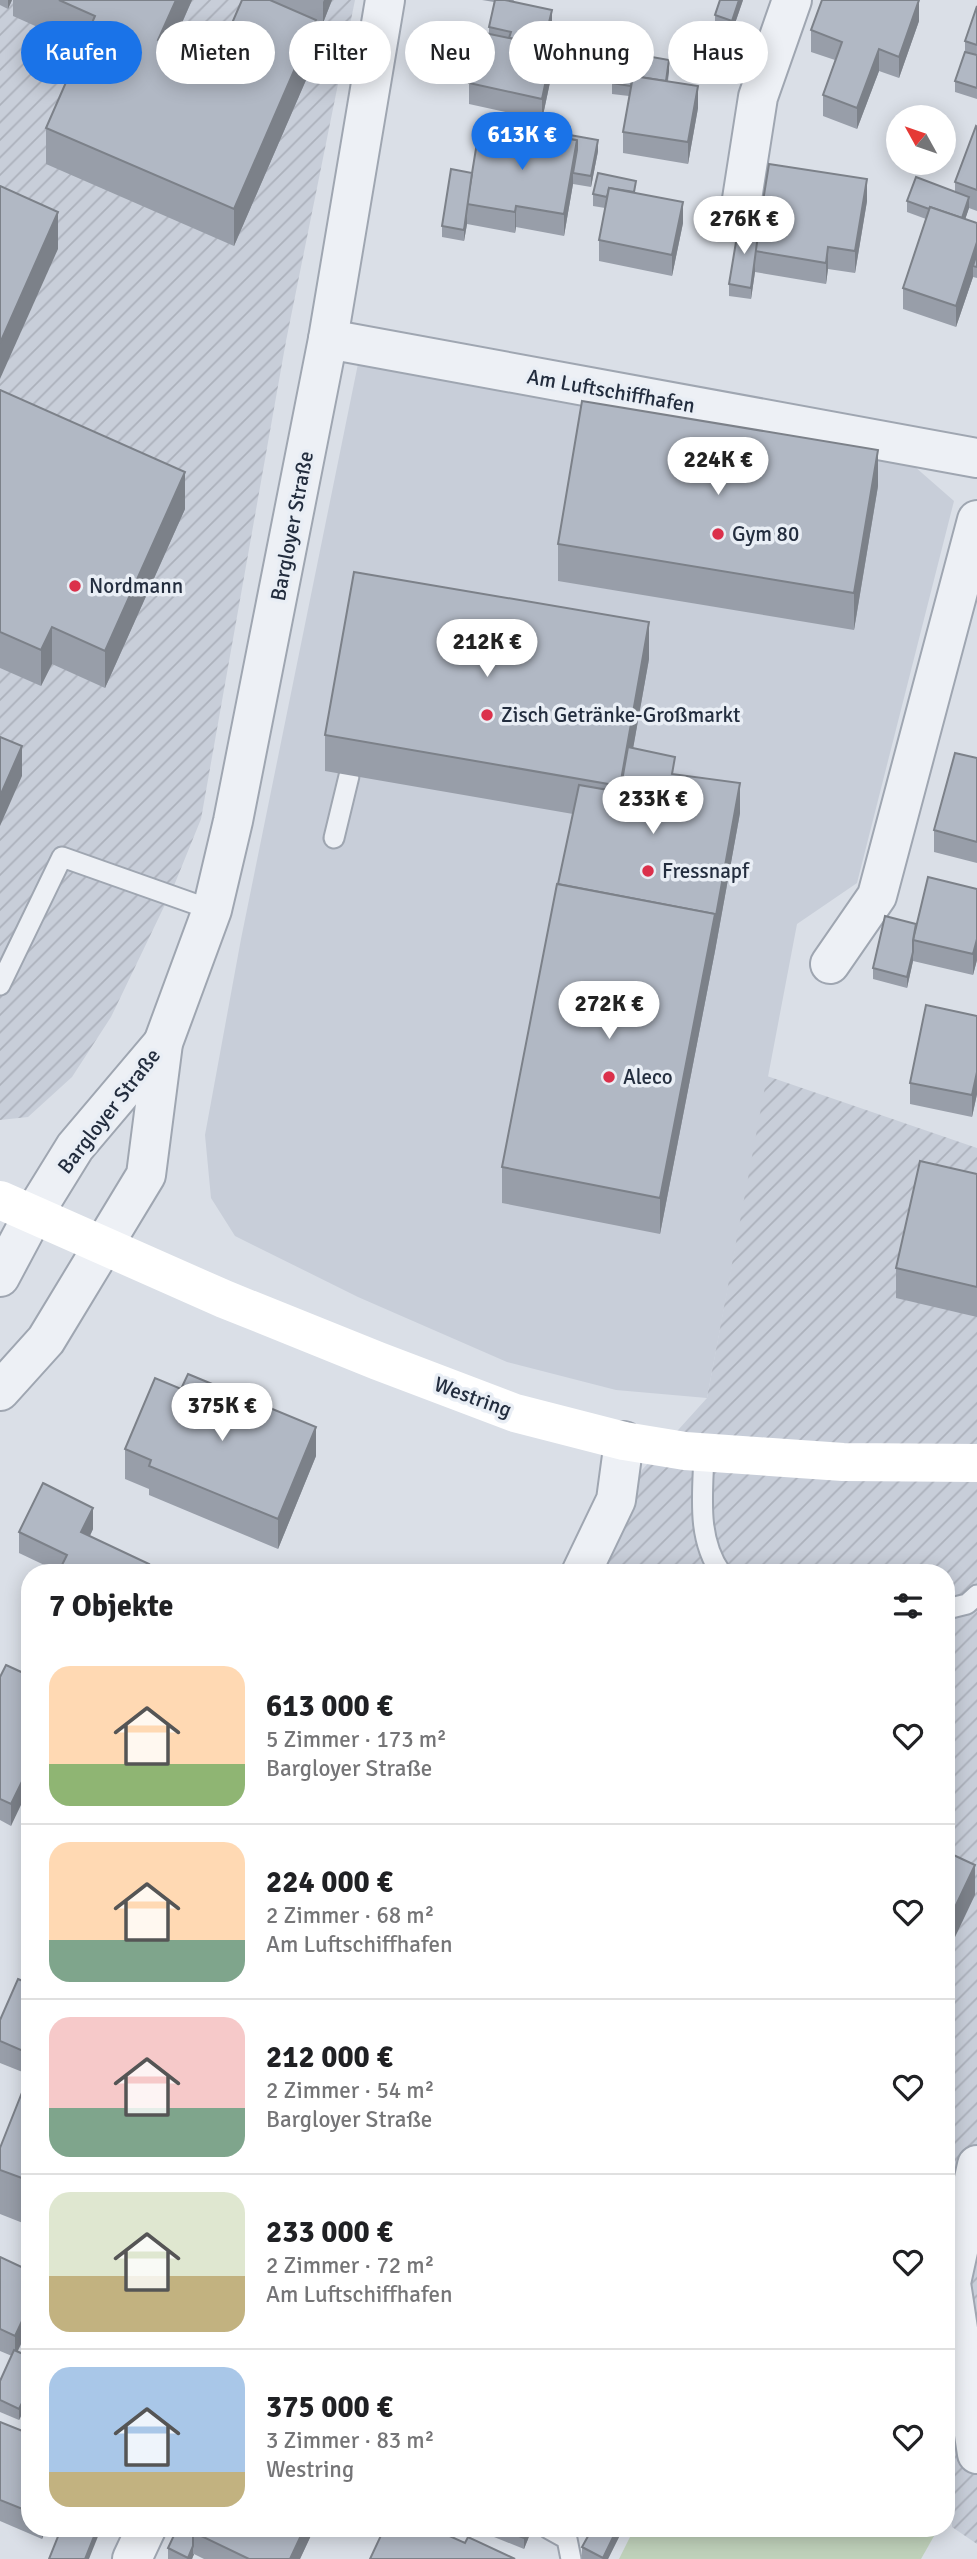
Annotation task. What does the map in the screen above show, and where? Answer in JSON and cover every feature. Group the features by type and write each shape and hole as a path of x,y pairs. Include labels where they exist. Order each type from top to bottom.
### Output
{"main road":[{"name":"Westring","path":"16,1208 237,1304 515,1413 624,1441 704,1452 843,1462 977,1463"}],"street":[{"name":"Bargloyer Straße","path":"0,1391 46,1340 146,1175 163,1043 212,910 236,808 328,339 385,0"},
{"path":"742,199 758,97 792,0"},
{"name":"Am Luftschiffhafen","path":"328,339 977,458"},
{"path":"830,964 877,896 977,520"},
{"name":"Bargloyer Straße","path":"0,1277 16,1208 75,1147 163,1043"},
{"path":"585,1564 616,1500 624,1441"},
{"path":"955,2265 977,2165"},
{"path":"955,2309 977,2454"},
{"path":"132,2559 142,2537"}],"lane":[{"path":"334,838 349,776"},
{"path":"0,985 62,857 212,910"},
{"path":"704,1452 703,1529 715,1564"},
{"path":"955,1607 967,1604 977,1595"},
{"path":"563,2537 567,2539 571,2559"}],"shaded area":[{"path":"0,0 355,0 351,21 289,21 289,84 338,84 286,341 201,819 173,888 111,1017 72,1077 28,1117 0,1120"},
{"path":"360,354 914,466 954,501 857,883 797,924 707,1398 616,1390 507,1362 358,1297 235,1236 211,1198 205,1135 241,939"},
{"path":"767,1076 977,1148 977,2544 955,2529 955,1564 599,1564 642,1470 707,1398"}],"green space":[{"path":"630,2537 933,2537 921,2559 619,2559"}],"building":[{"path":"59,0 176,0 167,21 156,21 156,84 275,84 275,21 233,21 242,0 270,0 316,20 289,21 289,82 234,209 46,128 65,84 142,84 142,21 93,21 95,16"},
{"path":"495,0 552,10 549,21 509,21 509,32 495,28 495,21 490,21"},
{"path":"720,0 739,0 732,21 715,15"},
{"path":"822,0 919,0 899,57 879,49 857,108 823,95 842,42 811,30"},
{"path":"977,6 977,45 965,41"},
{"path":"495,35 509,38 509,84 545,84 542,99 474,84 495,84"},
{"path":"965,52 977,55 977,88 955,81"},
{"path":"654,57 668,60 666,81 654,79"},
{"path":"654,79 668,81 668,84 698,86 688,142 623,132 632,84 654,84"},
{"path":"977,127 977,190 955,182"},
{"path":"479,130 527,139 529,132 577,140 564,214 516,206 515,212 467,204"},
{"path":"553,132 598,140 591,176 573,173 577,140 553,136"},
{"path":"769,164 867,179 855,251 828,247 826,263 755,251"},
{"path":"451,169 472,173 464,230 442,226"},
{"path":"598,173 636,181 634,192 609,188 607,197 593,194"},
{"path":"916,177 969,197 962,218 907,201"},
{"path":"0,186 58,212 0,343"},
{"path":"609,188 683,202 672,255 599,240"},
{"path":"930,207 977,223 977,242 956,306 903,288"},
{"path":"739,224 759,227 751,288 729,284"},
{"name":"Nordmann","path":"0,390 185,472 105,651 52,627 41,650 0,632"},
{"name":"Gym 80","path":"582,401 878,450 854,593 558,544"},
{"name":"Zisch Getränke-Großmarkt","path":"354,572 649,622 620,786 325,735"},
{"path":"0,737 22,746 0,796"},
{"name":"Fressnapf","path":"628,747 675,757 672,774 740,783 715,921 715,914 558,884 579,785 620,792"},
{"path":"955,753 977,758 977,842 934,830"},
{"path":"928,877 977,889 977,939 973,954 913,940"},
{"name":"Aleco","path":"557,884 715,914 660,1198 502,1167"},
{"path":"885,916 916,924 907,977 873,968"},
{"path":"926,1005 977,1016 977,1072 972,1095 910,1083"},
{"path":"920,1161 977,1174 977,1287 896,1268"},
{"path":"188,1374 316,1427 278,1519 149,1466 151,1460 125,1449 155,1378 181,1389"},
{"path":"43,1483 93,1508 81,1532 149,1564 62,1564 67,1555 19,1532"},
{"path":"6,1665 21,1672 21,1783 11,1804 0,1799 0,1677"},
{"path":"955,1856 975,1865 955,1907"},
{"path":"18,1979 21,1980 21,2050 0,2041 0,2020"},
{"path":"21,2095 21,2178 0,2170 0,2148"},
{"path":"0,2257 21,2267 21,2323 15,2336 0,2329"},
{"path":"14,2350 21,2353 19,2409 0,2400 0,2381"},
{"path":"0,2422 21,2430 21,2508 0,2500"},
{"path":"58,2537 94,2537 85,2559 49,2559"},
{"path":"173,2537 193,2537 188,2558 168,2548"},
{"path":"203,2537 300,2537 290,2559 249,2559"},
{"path":"380,2537 452,2537 465,2543 468,2537 515,2559 370,2559"},
{"path":"588,2537 613,2537 603,2558 582,2547"}],"place":[{"name":"Gym 80","path":"718,534"},
{"name":"Nordmann","path":"75,586"},
{"name":"Zisch Getränke-Großmarkt","path":"487,715"},
{"name":"Fressnapf","path":"648,871"},
{"name":"Aleco","path":"609,1077"}]}
